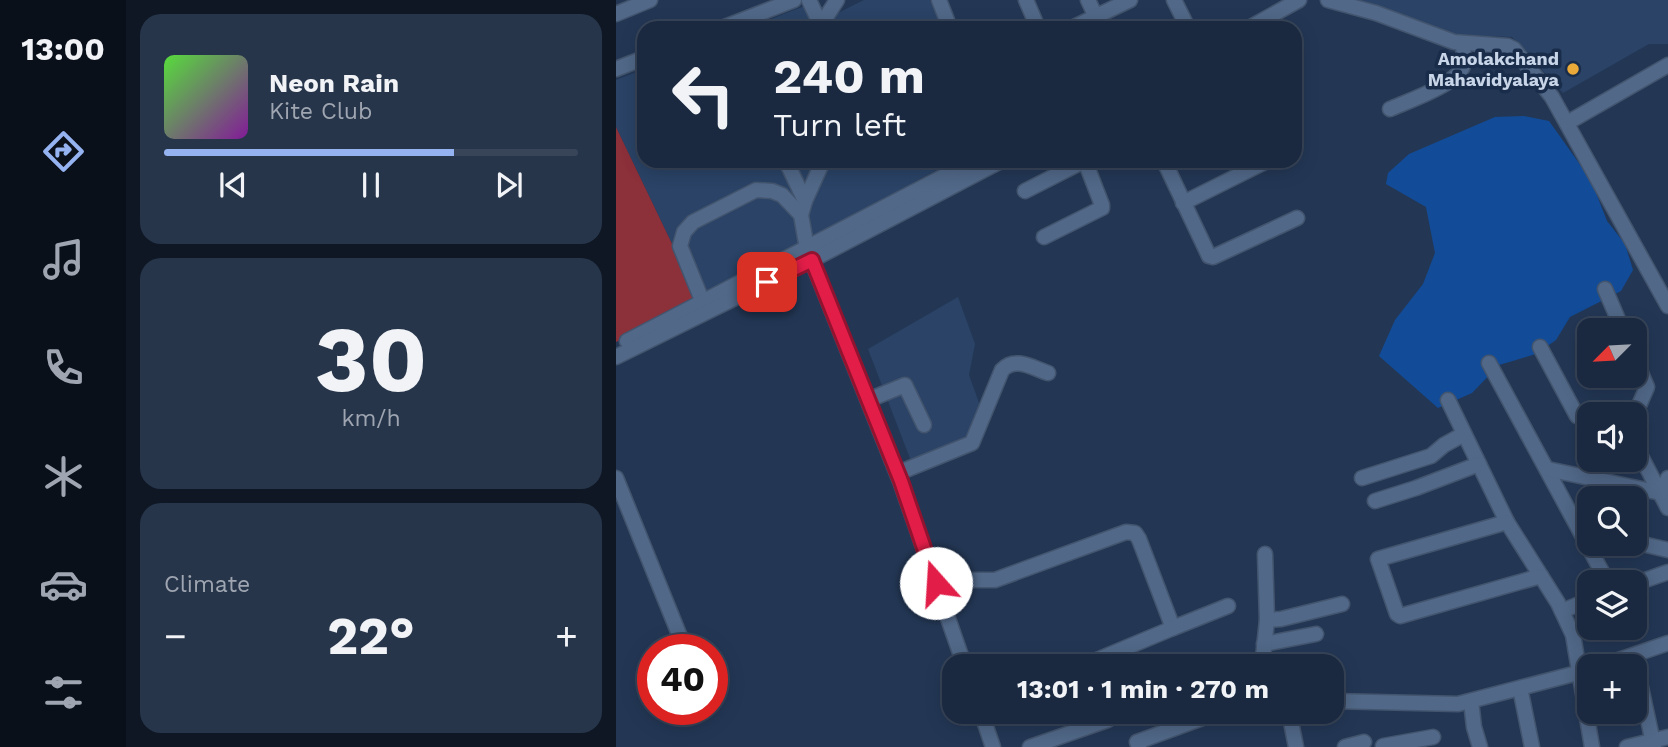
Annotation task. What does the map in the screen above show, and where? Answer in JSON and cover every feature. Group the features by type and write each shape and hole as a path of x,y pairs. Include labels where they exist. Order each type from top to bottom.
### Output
{"street":[{"path":"616,14 650,0"},
{"path":"740,21 794,0"},
{"path":"809,0 818,21"},
{"path":"825,21 837,0"},
{"path":"939,0 947,21"},
{"path":"1026,0 1035,21"},
{"path":"1088,0 1096,17"},
{"path":"1087,21 1130,0"},
{"path":"1174,0 1184,21"},
{"path":"1257,21 1273,6 1299,0"},
{"path":"1328,0 1376,13 1462,44 1508,46 1514,49 1556,103 1668,306"},
{"path":"1390,109 1430,91 1461,71 1464,62 1462,44"},
{"path":"616,69 637,61"},
{"path":"1567,123 1668,65"},
{"path":"789,168 803,208 809,255 898,473 961,654"},
{"path":"803,208 820,168"},
{"path":"616,357 809,255 951,172 969,168"},
{"path":"1025,191 1071,168"},
{"path":"1044,237 1101,208 1088,168"},
{"path":"1167,168 1211,257 1297,218"},
{"path":"1183,203 1254,168"},
{"path":"705,308 680,246 684,232 693,222 756,190 782,195 803,208"},
{"path":"1605,289 1617,318"},
{"path":"616,347 705,308"},
{"path":"1540,347 1577,416"},
{"path":"898,473 972,443 1006,366 1016,362 1048,373"},
{"path":"1489,363 1577,518"},
{"path":"868,400 905,384 924,425"},
{"path":"1448,400 1507,522 1562,611 1579,654"},
{"path":"1362,478 1431,456 1464,434"},
{"path":"1375,501 1479,464"},
{"path":"1647,467 1668,508"},
{"path":"1547,469 1661,493"},
{"path":"616,478 679,634"},
{"path":"1661,493 1668,478"},
{"path":"1507,522 1378,559 1397,614 1401,617 1541,576"},
{"path":"929,562 956,576 983,581 1006,578 1126,532 1135,533 1173,628"},
{"path":"1647,545 1668,550"},
{"path":"1263,654 1267,620 1265,554"},
{"path":"1647,579 1668,572"},
{"path":"944,605 950,597 956,576"},
{"path":"1267,620 1342,604"},
{"path":"1562,611 1577,605"},
{"path":"1111,654 1228,606"},
{"path":"1264,644 1316,634"},
{"path":"1637,654 1668,643"},
{"path":"1344,702 1458,704 1577,674"},
{"path":"1520,688 1532,747"},
{"path":"1471,701 1480,747"},
{"path":"1647,713 1654,744"},
{"path":"985,724 993,747"},
{"path":"1030,747 1062,742 1100,724"},
{"path":"1139,747 1137,742 1186,724"},
{"path":"1291,724 1296,747"},
{"path":"1590,724 1592,747"},
{"path":"1383,746 1409,744 1433,737"},
{"path":"1627,747 1654,744 1668,737"},
{"path":"1345,747 1364,743"}],"shaded area":[{"path":"864,0 930,0 939,21 827,21 826,19"},
{"name":"Amolakchand Mahavidyalaya","path":"1349,0 1668,0 1668,44 1649,44 1563,93 1512,37 1454,35"},
{"path":"807,5 815,21 766,21"},
{"path":"637,72 637,168 940,168 699,300 616,127 616,80"},
{"path":"616,127 699,300 616,342"},
{"path":"958,297 975,344 969,375 983,414 971,434 911,461 868,349"}],"water":[{"path":"1524,116 1549,121 1591,180 1607,221 1625,244 1633,270 1621,291 1570,317 1556,340 1536,354 1499,365 1472,393 1438,408 1379,356 1395,320 1423,284 1435,253 1426,207 1386,184 1388,173 1409,154 1495,117"}],"place":[{"name":"Amolakchand Mahavidyalaya","path":"1573,69"}],"route":[{"path":"767,282 812,260 901,481 936,583"}]}
